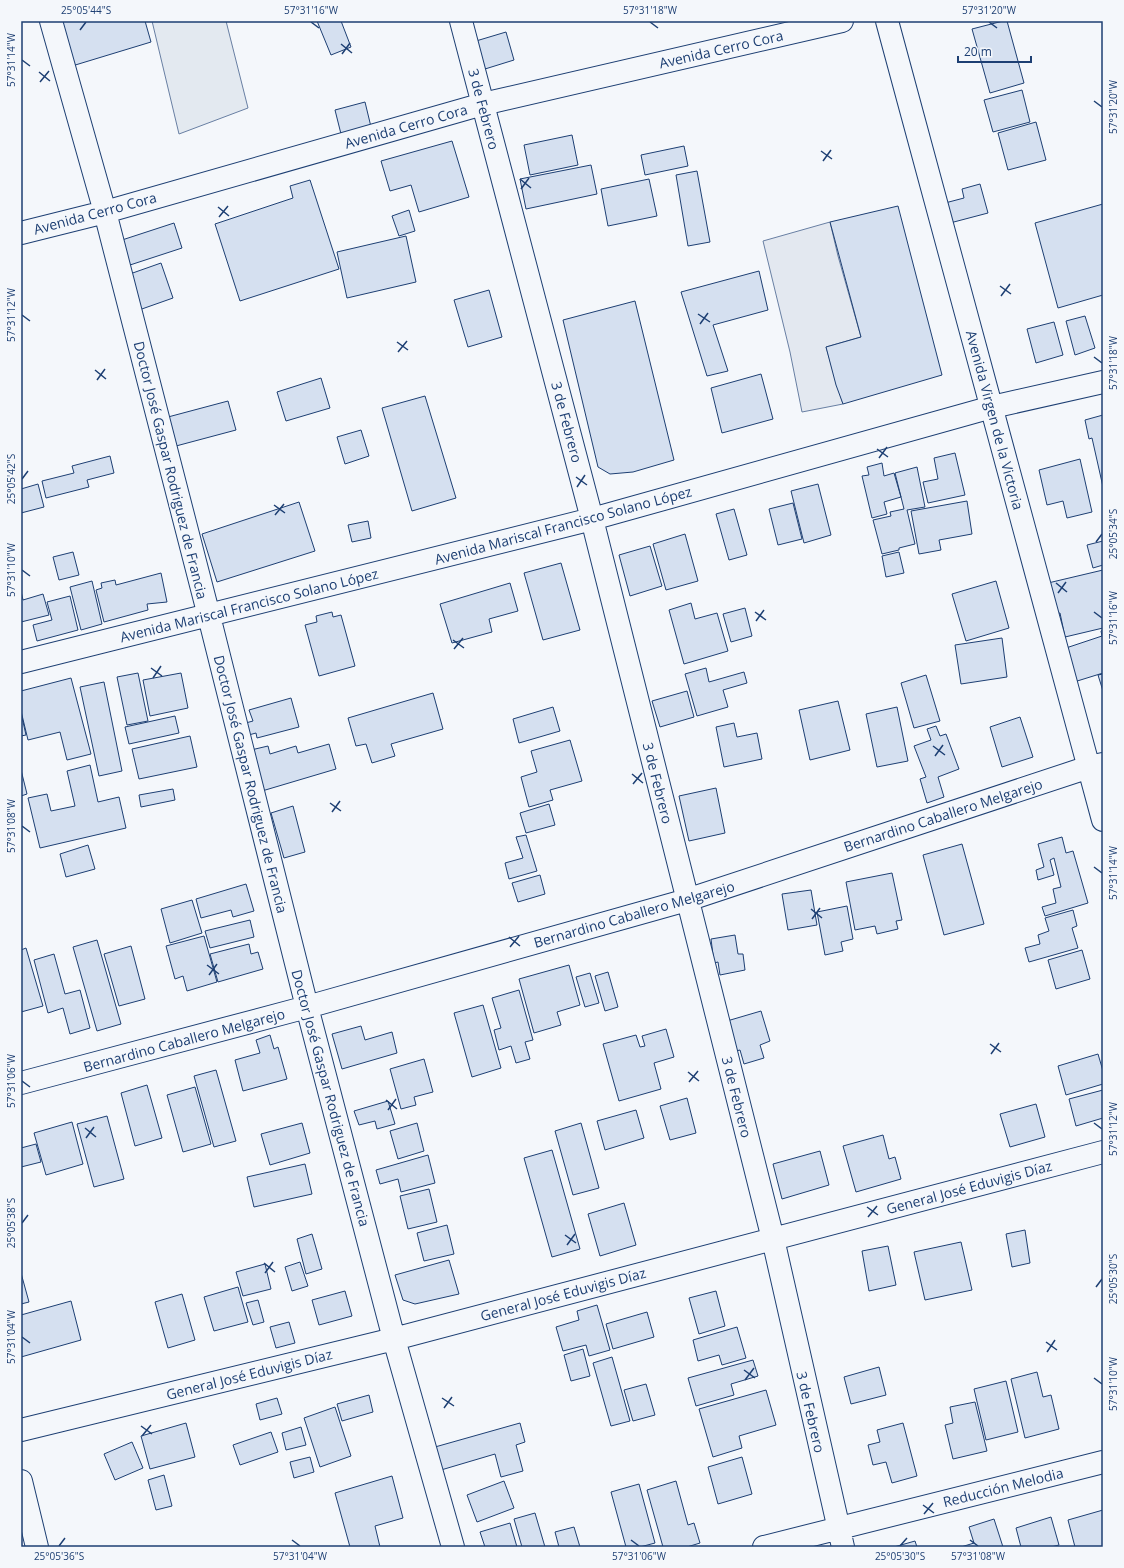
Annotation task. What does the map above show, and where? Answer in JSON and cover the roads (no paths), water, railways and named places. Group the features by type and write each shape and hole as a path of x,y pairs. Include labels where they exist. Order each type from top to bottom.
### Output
{"street":[{"name":"Doctor José Gaspar Rodriguez de Francia","path":"52,21 105,212 209,616 307,1007 394,1339 453,1547"},
{"name":"3 de Febrero","path":"461,21 592,519 772,1239 840,1538"},
{"name":"Avenida Cerro Cora","path":"21,233 105,212 483,104 842,21"},
{"name":"Avenida Virgen de la Victoria","path":"887,21 992,407 1096,765 1103,820"},
{"name":"Avenida Mariscal Francisco Solano López","path":"21,662 592,519 992,407 1103,382"},
{"name":"Bernardino Caballero Melgarejo","path":"21,1083 307,1007 687,900 1096,765"},
{"name":"General José Eduvigis Díaz","path":"21,1430 394,1339 1103,1152"},
{"name":"Reducción Melodia","path":"764,1547 840,1538 1103,1462"},
{"path":"21,1481 37,1547"}]}
